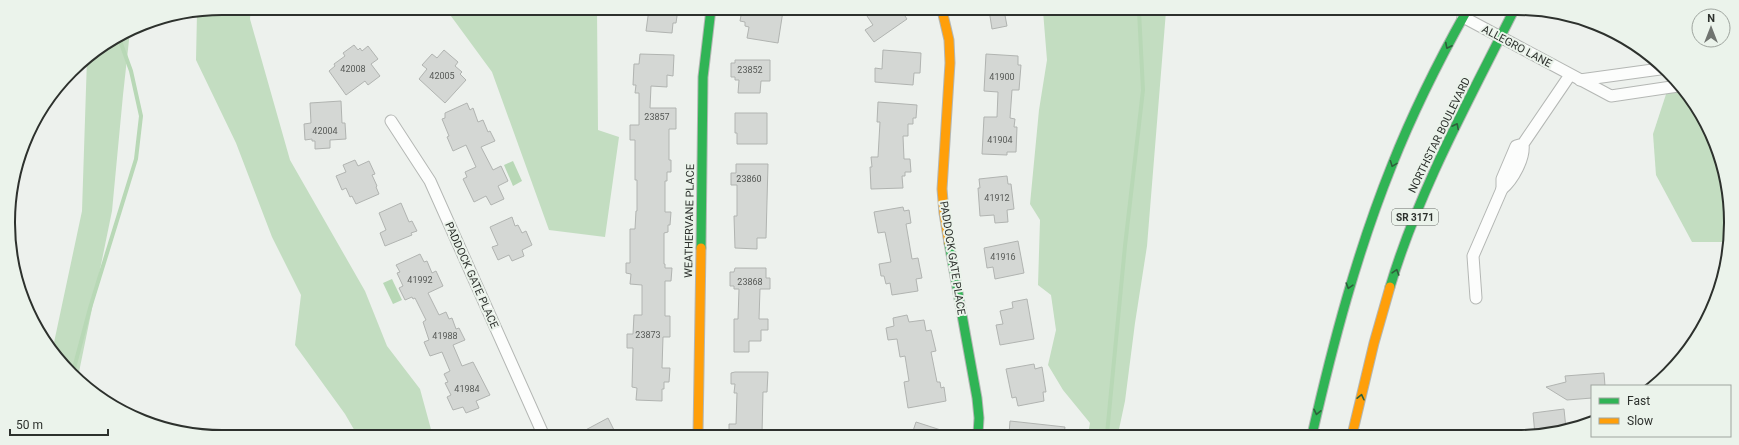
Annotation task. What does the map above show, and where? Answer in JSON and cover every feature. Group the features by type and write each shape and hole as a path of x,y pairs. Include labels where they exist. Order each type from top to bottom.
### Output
{"main road":[{"name":"WEATHERVANE PLACE","path":"698,430 703,77 710,15"},
{"name":"PADDOCK GATE PLACE","path":"943,15 949,40 950,62 942,189 943,205 948,241 977,398 979,418 978,430"},
{"name":"SR 3171","path":"1313,430 1333,341 1370,222 1402,140 1421,98 1464,15"},
{"name":"NORTHSTAR BOULEVARD","path":"1353,430 1371,354 1385,305 1423,194 1512,15"}],"street":[{"name":"ALLEGRO LANE","path":"1466,15 1500,38 1611,96 1674,87"},
{"path":"1476,298 1473,256 1502,189 1502,179 1516,146 1523,144 1575,77 1656,69"},
{"name":"PADDOCK GATE PLACE","path":"391,121 430,181 541,430"}],"shaded area":[{"path":"209,15 250,15 250,19 290,160 365,291 387,346 420,389 431,430 354,430 345,414 295,345 301,295 272,237 236,143 196,60 197,17"},
{"path":"450,15 597,15 598,130 619,137 605,237 549,230 492,72"},
{"path":"1043,15 1166,15 1147,246 1125,401 1119,430 1089,430 1090,423 1063,390 1048,365 1056,330 1051,295 1038,285 1040,220 1030,204 1039,110 1047,60"},
{"path":"129,37 112,211 79,372 66,359 54,343 82,211 87,65 107,50"},
{"path":"1670,83 1689,107 1703,131 1713,156 1720,182 1724,209 1723,242 1692,242 1656,175 1653,134"},
{"path":"513,161 522,181 513,186 504,165"},
{"path":"392,279 402,300 393,304 383,283"}],"building":[{"path":"648,15 677,15 676,23 673,23 672,33 646,31"},
{"path":"741,15 782,15 778,43 747,38 749,27 745,26 745,22 740,21"},
{"path":"866,15 904,15 907,19 874,42 865,30 873,25"},
{"path":"990,15 1005,15 1007,26 992,29"},
{"path":"354,45 358,50 360,48 362,51 368,46 378,59 371,64 380,76 368,85 365,81 346,95 329,71 335,66 334,64 345,56 343,53"},
{"path":"444,50 458,62 455,66 462,72 460,74 466,80 445,103 419,79 427,69 422,65 432,54 437,58"},
{"path":"883,50 921,53 920,73 914,73 913,85 875,82 875,68 882,69"},
{"path":"640,54 674,55 673,76 667,75 667,87 651,86 650,108 676,108 676,129 669,129 669,160 671,160 671,172 667,172 667,181 665,181 665,212 671,212 668,232 664,233 664,264 665,268 672,268 671,281 665,281 665,316 670,316 670,337 663,337 662,368 670,368 669,382 664,382 664,389 662,389 662,401 636,400 637,388 632,387 633,348 627,348 627,334 633,334 634,315 642,315 642,285 630,284 631,274 626,273 626,263 630,263 630,229 635,229 637,211 635,140 630,140 630,125 639,125 639,93 635,93 636,85 633,85 634,64 639,64"},
{"path":"986,54 1018,56 1018,65 1021,65 1019,90 1012,90 1010,118 1015,119 1014,127 1017,127 1016,152 1007,152 1007,155 982,154 984,117 997,117 998,92 984,91"},
{"path":"735,60 770,60 770,81 761,81 760,93 738,93 739,80 735,80 735,77 731,77 731,63 735,63"},
{"path":"341,101 342,123 345,123 346,139 330,140 330,148 315,149 315,141 312,141 312,139 305,140 304,124 311,123 310,103"},
{"path":"878,102 917,105 916,118 913,118 913,124 908,124 908,136 903,136 904,159 910,159 911,172 905,172 905,176 902,176 903,188 871,189 871,157 878,157 880,122 877,122"},
{"path":"467,103 470,110 473,108 478,122 483,120 488,132 490,131 495,141 481,147 493,170 501,166 508,181 498,186 504,199 491,205 486,196 474,202 463,179 467,177 465,172 476,167 466,145 453,151 442,119 445,118 445,113"},
{"path":"735,113 767,113 767,144 737,144 737,133 735,133"},
{"path":"355,160 358,166 369,161 375,174 372,175 379,194 356,204 352,196 350,197 346,188 342,190 336,176 346,172 343,165"},
{"path":"736,164 768,164 766,238 757,238 757,249 735,248 734,216 737,216 737,185 731,185 731,173 736,173"},
{"path":"1007,176 1008,184 1011,184 1014,209 1007,210 1008,222 995,223 994,215 980,216 978,188 980,188 979,179"},
{"path":"401,203 409,222 412,221 417,231 411,233 412,235 385,246 380,233 386,230 379,213"},
{"path":"903,207 904,211 909,210 911,223 906,224 912,259 918,258 922,278 916,279 918,291 892,295 890,283 886,284 884,276 881,276 879,264 891,262 885,232 878,233 874,212"},
{"path":"512,217 515,226 518,225 522,233 526,231 532,245 522,250 524,256 512,261 509,255 498,260 492,247 498,245 490,227"},
{"path":"1018,241 1024,273 995,279 993,267 987,268 984,248"},
{"path":"420,254 424,262 427,261 432,273 436,271 443,286 428,293 439,315 446,312 449,319 452,318 456,329 459,328 465,340 453,345 462,366 473,362 490,395 476,401 479,408 466,413 463,407 453,410 447,397 451,395 445,383 448,382 444,374 450,371 442,352 430,356 424,342 429,340 423,322 426,320 415,298 413,299 412,297 405,300 399,288 403,286 397,273 400,272 396,265"},
{"path":"735,268 766,268 766,278 770,278 770,289 760,289 759,319 768,319 768,330 761,330 761,341 749,341 749,352 734,352 734,319 738,319 739,289 734,289 734,286 730,286 730,272 734,272"},
{"path":"1027,299 1034,339 1000,345 996,325 1003,324 1000,311 1013,308 1012,302"},
{"path":"907,315 909,322 924,320 926,331 931,330 936,351 931,352 937,382 940,382 941,388 944,387 946,401 908,408 904,382 909,381 905,356 900,357 897,339 888,340 886,328 894,326 893,318"},
{"path":"1034,364 1035,369 1042,367 1046,392 1043,392 1044,401 1018,406 1016,397 1012,398 1006,369"},
{"path":"768,372 767,392 763,392 762,430 729,430 729,424 736,424 737,393 734,393 735,384 731,384 731,373"},
{"path":"1604,373 1605,385 1591,385 1591,398 1567,400 1546,387 1566,382 1565,376"},
{"path":"1564,409 1566,424 1534,429 1533,413"},
{"path":"608,418 614,430 586,430"},
{"path":"1010,421 1065,427 1065,430 1009,430"},
{"path":"916,422 941,430 913,430"}],"waterway":[{"path":"1107,430 1125,246 1143,90 1139,15"},
{"path":"74,367 90,308 136,159 141,116 131,71 120,42"}],"traffic: fast":[{"path":"701,248 703,77 710,15"},
{"path":"1313,430 1328,366 1347,298 1379,198 1417,106 1464,15"},
{"path":"1390,287 1415,216 1430,181 1462,113 1511,15"},
{"path":"949,243 977,398 979,418 978,430"}],"traffic: slow":[{"path":"943,15 949,40 950,63 942,189 949,243"},
{"path":"698,430 701,248"},
{"path":"1353,430 1374,343 1390,287"}]}
